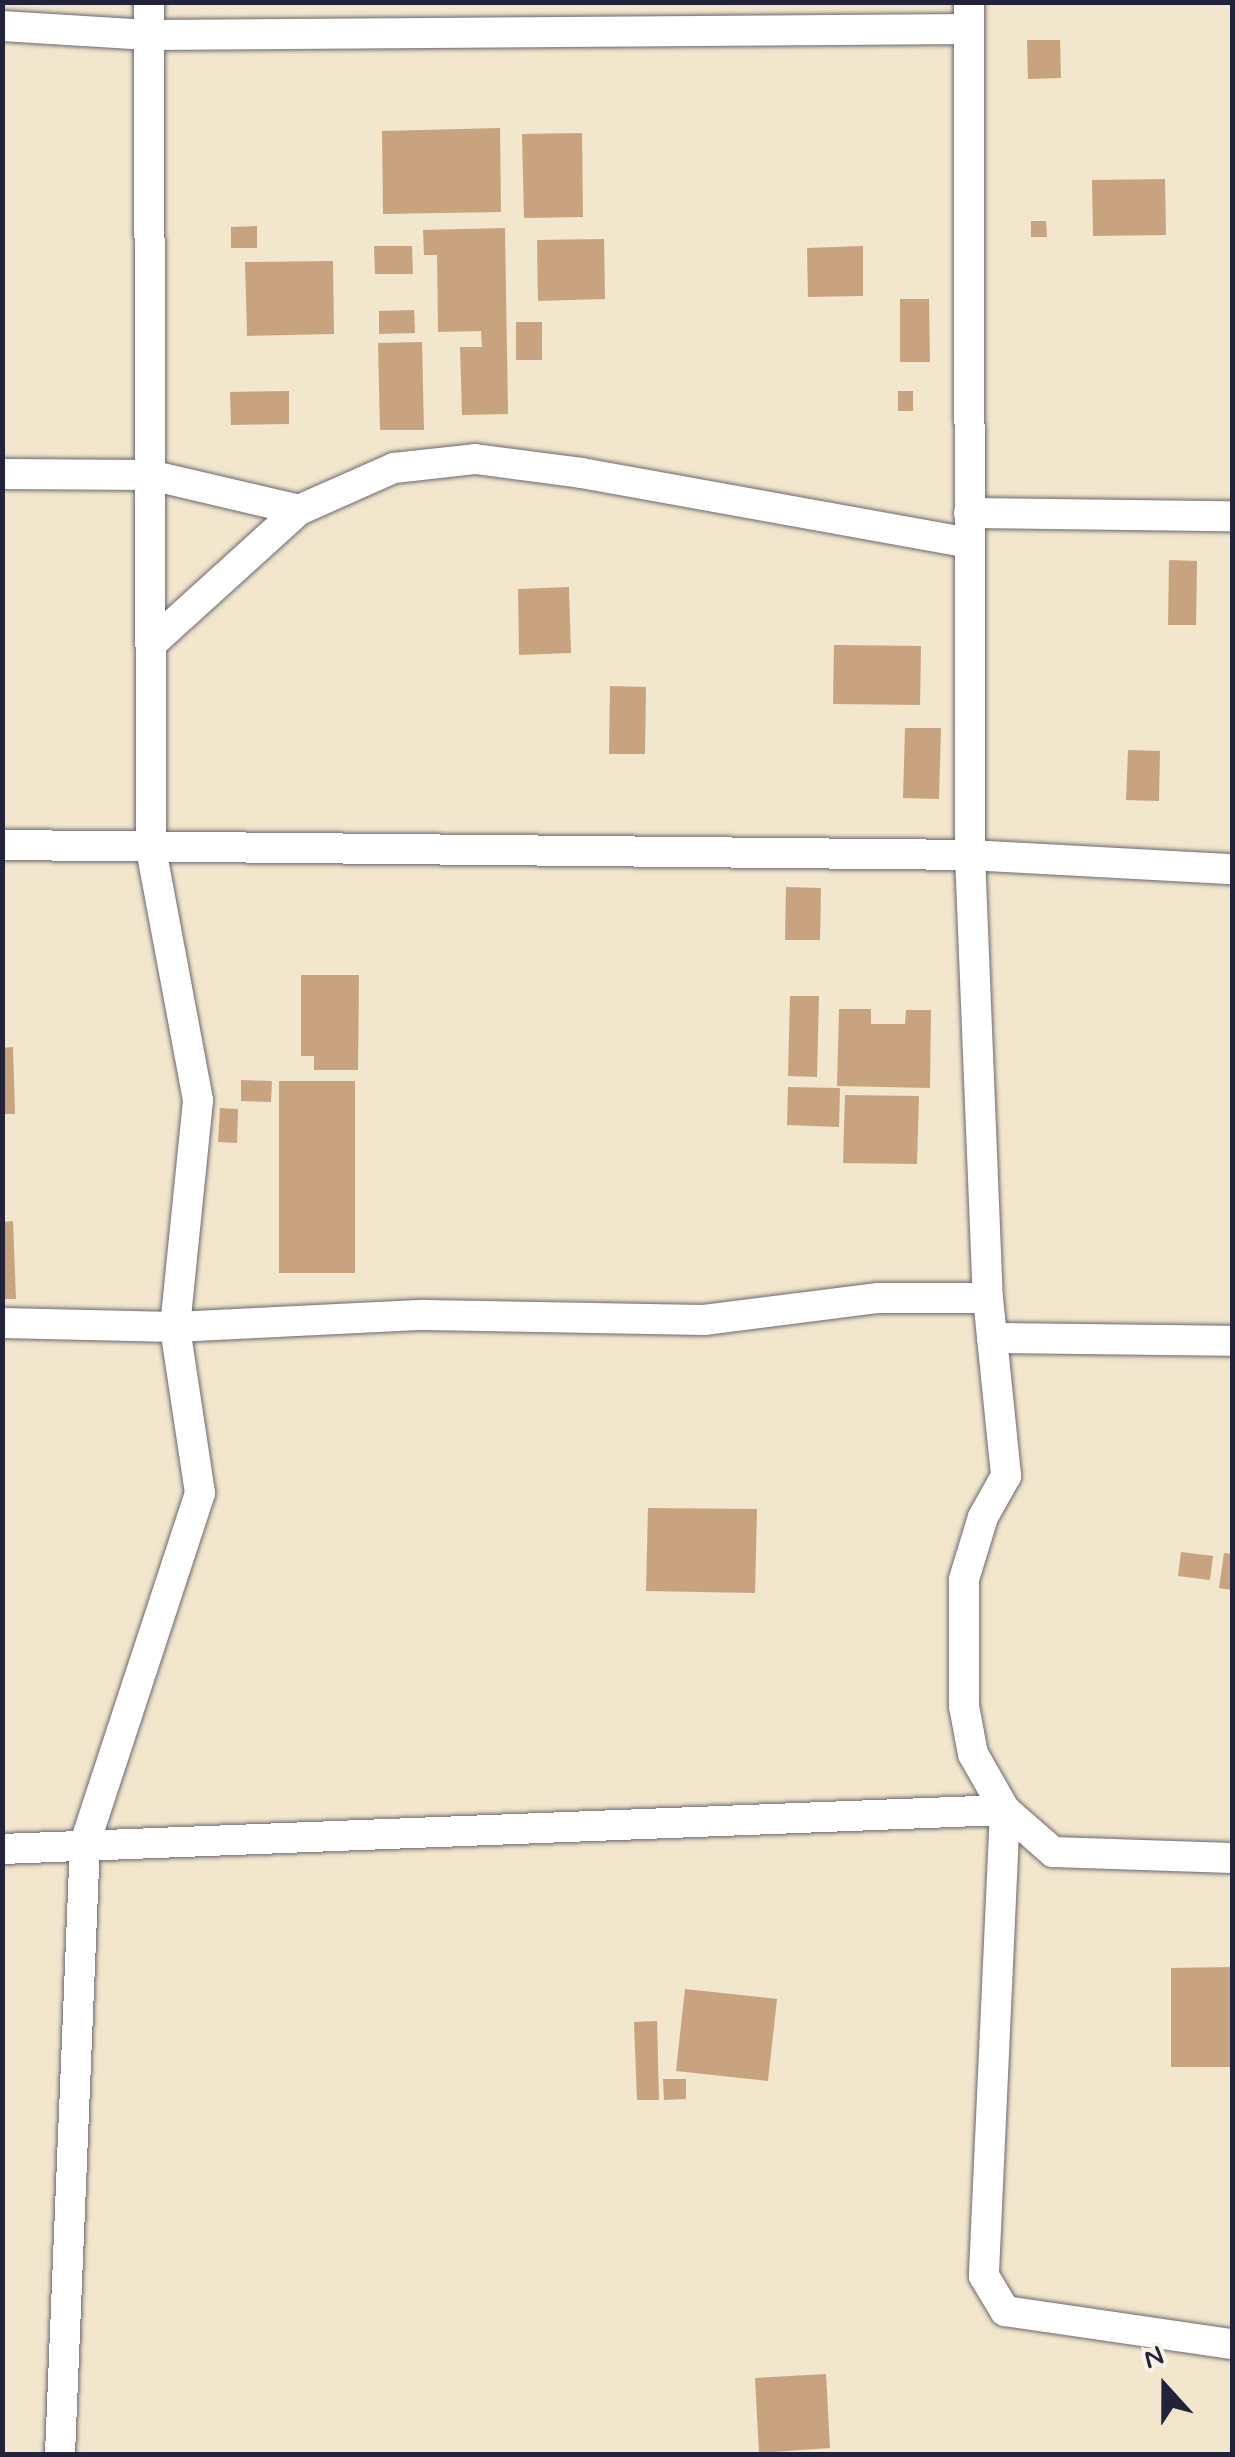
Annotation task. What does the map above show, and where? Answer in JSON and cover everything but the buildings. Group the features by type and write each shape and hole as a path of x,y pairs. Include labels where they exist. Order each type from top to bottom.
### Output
{"street":[{"path":"60,2454 84,1843 200,1494 175,1327 198,1100 151,848 149,2"},
{"path":"2,26 149,35 969,16 970,855 988,1298 1006,1476 983,1517 964,1580 964,1706 973,1754 1006,1810 1053,1852 1232,1858"},
{"path":"151,644 299,510 394,468 475,459 969,528 1232,516"},
{"path":"2,474 150,475 299,510"},
{"path":"2,845 970,855 1232,869"},
{"path":"2,1323 175,1327 424,1315 704,1320 880,1298 988,1298"},
{"path":"992,1338 1232,1341"},
{"path":"2,1849 1006,1810"},
{"path":"1006,1810 984,2276 1005,2311 1232,2344"}]}
